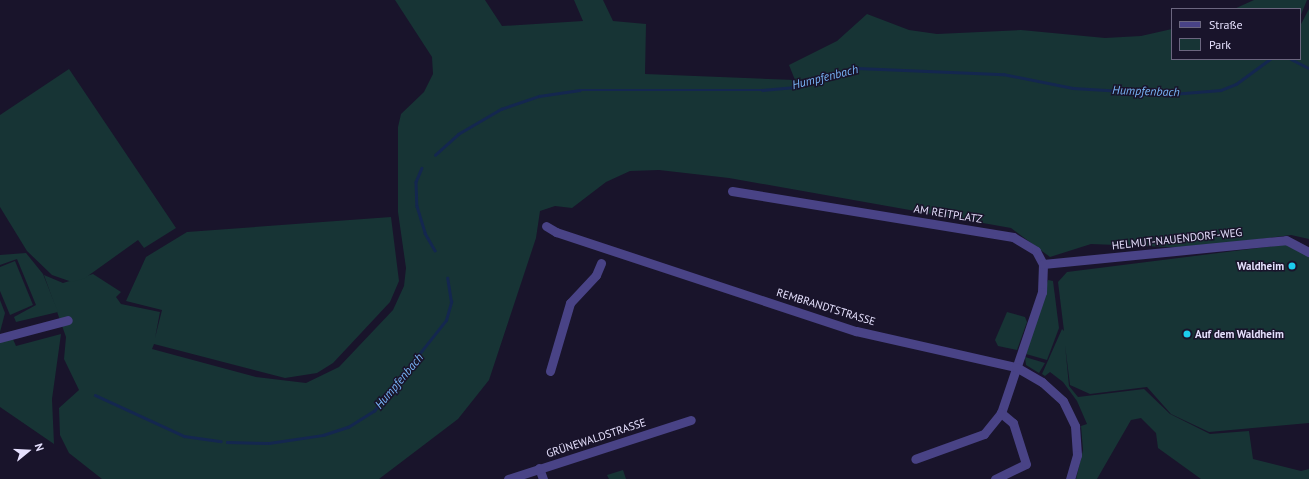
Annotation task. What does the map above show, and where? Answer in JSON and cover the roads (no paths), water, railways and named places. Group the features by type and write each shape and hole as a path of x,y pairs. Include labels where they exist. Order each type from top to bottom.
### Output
{"street":[{"name":"AM REITPLATZ","path":"732,191 1013,237 1036,251 1043,264"},
{"name":"REMBRANDTSTRASSE","path":"546,226 556,232 856,331 1016,367 1042,382 1062,401 1075,426 1077,455 1070,479"},
{"name":"HELMUT-NAUENDORF-WEG","path":"1043,264 1286,240 1309,252"},
{"path":"550,371 570,303 596,275 601,263"},
{"path":"915,459 984,434 1001,413 1042,292 1043,264"},
{"path":"0,338 68,320"},
{"path":"995,479 1016,472 1026,464 1013,423 1001,413"},
{"name":"GRÜNEWALDSTRASSE","path":"508,479 691,420"},
{"path":"539,468 543,479"}],"waterway":[{"name":"Humpfenbach","path":"435,155 458,134 501,109 539,96 580,90 762,90 795,87 857,68 1003,74 1073,88 1172,94 1221,90 1236,84 1269,60"},
{"name":"Humpfenbach","path":"1293,60 1309,68"},
{"name":"Humpfenbach","path":"422,168 416,182 417,206 425,233 435,250"},
{"name":"Humpfenbach","path":"227,442 269,443 323,435 348,427 374,411 446,320 451,302 447,278"},
{"name":"Humpfenbach","path":"95,395 184,436 221,441"}],"place":[{"name":"Waldheim","path":"1292,266"},
{"name":"Auf dem Waldheim","path":"1187,334"}]}
